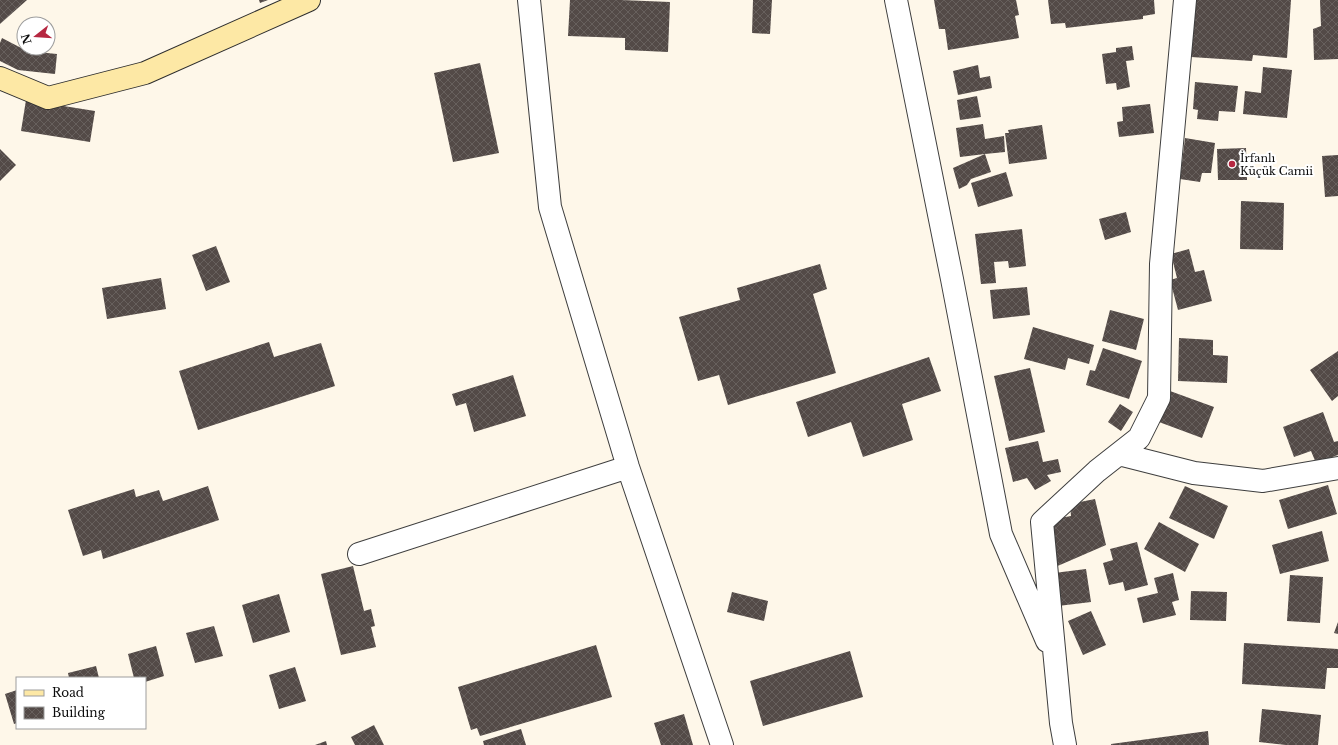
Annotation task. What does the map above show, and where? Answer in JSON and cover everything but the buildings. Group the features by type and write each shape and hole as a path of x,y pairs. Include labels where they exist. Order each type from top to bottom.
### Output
{"main road":[{"path":"0,78 48,98 145,74 309,0"}],"street":[{"path":"529,0 550,207 628,467 722,745"},
{"path":"896,0 1001,534 1055,659"},
{"path":"1065,745 1061,723 1042,522 1097,472 1139,438 1159,398 1161,264 1185,0"},
{"path":"1119,454 1194,473 1263,481 1338,468"},
{"path":"359,554 628,467"}],"place":[{"name":"İrfanlı Küçük Camii","path":"1232,164"}]}
